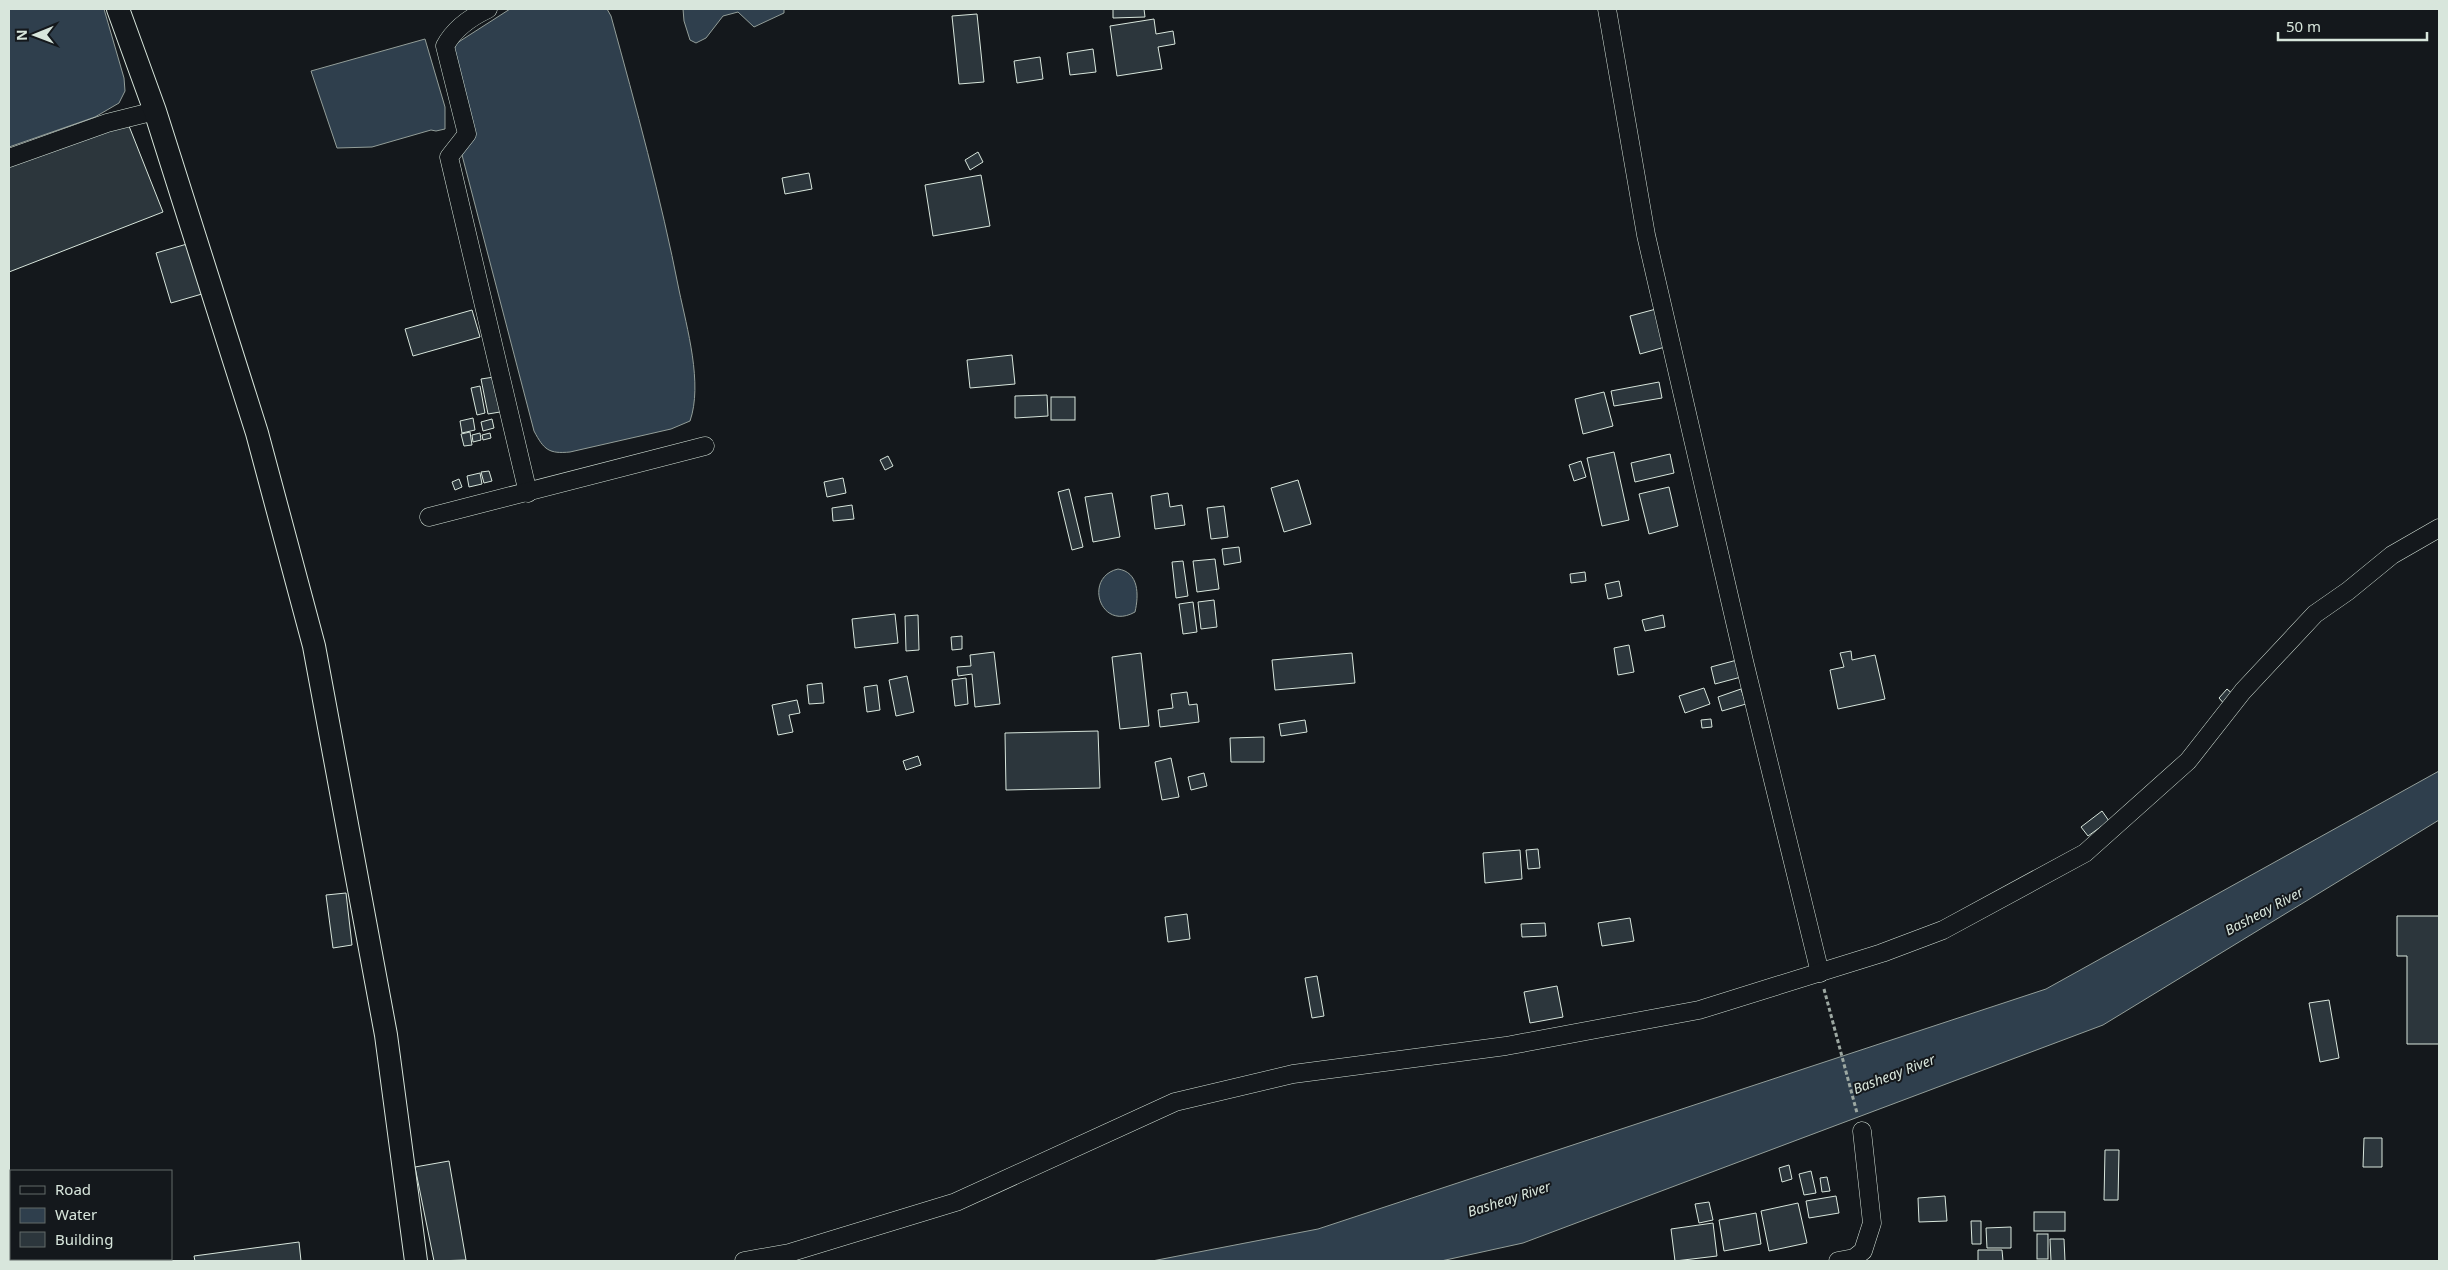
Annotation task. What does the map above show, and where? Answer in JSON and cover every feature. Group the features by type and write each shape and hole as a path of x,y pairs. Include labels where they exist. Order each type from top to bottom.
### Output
{"street":[{"path":"118,9 155,111 257,432 314,646 386,1035 416,1261"},
{"path":"488,9 478,13 452,34 445,46 467,134 449,157 528,493"},
{"path":"1607,9 1646,235 1744,661 1820,972"},
{"path":"9,158 107,122 155,111"},
{"path":"429,517 705,446"},
{"path":"744,1261 789,1253 956,1202 1175,1102 1293,1074 1506,1046 1699,1010 1882,953 1943,930 2085,853 2188,761 2244,692 2316,614 2392,555 2439,528"},
{"path":"1838,1261 1854,1258 1863,1251 1872,1223 1862,1131"}],"path":[{"path":"1820,972 1862,1131"}],"water":[{"path":"9,9 104,9 124,78 125,91 119,103 95,117 9,147"},
{"path":"510,9 607,9 611,16 656,187 692,356 695,390 694,406 690,421 671,429 570,452 557,452 544,447 534,431 462,155 452,54 457,43"},
{"path":"683,9 784,9 784,13 754,27 738,12 723,16 706,38 696,43 690,40 684,21"},
{"path":"425,39 445,107 445,129 431,130 372,147 337,148 311,71"},
{"path":"1118,569 1125,571 1134,579 1137,592 1135,612 1123,616 1113,615 1105,609 1100,601 1099,591 1101,582 1107,574"},
{"name":"Basheay River","path":"2439,771 2439,820 2103,1025 1523,1243 1441,1261 1152,1261 1318,1229 2046,989"}],"building":[{"path":"1113,9 1144,9 1145,17 1113,18"},
{"path":"977,14 984,82 959,84 952,16"},
{"path":"1154,19 1156,34 1173,31 1175,44 1158,47 1162,69 1117,76 1110,26"},
{"path":"1093,49 1096,72 1070,75 1067,53"},
{"path":"1040,57 1043,79 1017,83 1014,61"},
{"path":"127,121 163,212 9,272 9,167"},
{"path":"978,152 983,162 970,170 965,160"},
{"path":"809,173 812,189 785,194 782,178"},
{"path":"981,175 990,226 933,236 925,185"},
{"path":"187,244 202,294 171,303 156,253"},
{"path":"1656,309 1665,347 1640,354 1630,316"},
{"path":"472,310 480,337 413,356 405,329"},
{"path":"1012,355 1015,384 970,388 967,360"},
{"path":"494,377 500,412 488,414 481,379"},
{"path":"1659,382 1662,398 1614,406 1611,391"},
{"path":"480,386 485,413 477,415 471,388"},
{"path":"1604,392 1613,426 1583,434 1575,399"},
{"path":"1047,395 1048,416 1015,418 1015,396"},
{"path":"1051,397 1075,397 1075,420 1051,420"},
{"path":"473,418 475,430 462,433 460,421"},
{"path":"492,419 494,428 483,431 481,422"},
{"path":"470,432 472,445 464,446 461,434"},
{"path":"480,433 481,440 473,442 472,435"},
{"path":"490,433 491,438 483,440 482,435"},
{"path":"1614,452 1629,520 1602,526 1587,458"},
{"path":"1670,454 1674,473 1635,482 1631,463"},
{"path":"888,456 893,466 885,470 880,460"},
{"path":"1581,461 1586,477 1574,481 1569,465"},
{"path":"489,471 492,481 484,483 481,472"},
{"path":"480,473 482,484 469,487 467,476"},
{"path":"843,478 846,493 827,497 824,482"},
{"path":"459,479 462,487 455,490 452,482"},
{"path":"1298,480 1311,524 1284,532 1271,488"},
{"path":"1669,487 1678,526 1649,534 1639,494"},
{"path":"1069,489 1083,547 1072,550 1058,492"},
{"path":"1112,493 1120,537 1093,542 1085,497"},
{"path":"1168,493 1170,507 1182,505 1185,525 1155,529 1151,496"},
{"path":"852,505 854,519 833,521 832,508"},
{"path":"1224,506 1228,537 1211,539 1207,508"},
{"path":"1239,547 1241,562 1224,565 1222,549"},
{"path":"1215,559 1219,589 1197,592 1193,561"},
{"path":"1183,561 1188,596 1176,598 1172,562"},
{"path":"1585,572 1586,581 1571,583 1570,574"},
{"path":"1619,581 1622,596 1608,599 1605,584"},
{"path":"1214,600 1217,627 1201,629 1198,602"},
{"path":"1193,602 1197,632 1183,634 1179,604"},
{"path":"895,614 898,643 855,648 852,619"},
{"path":"918,615 919,650 906,651 905,616"},
{"path":"1663,615 1665,627 1645,631 1642,620"},
{"path":"962,636 962,649 952,650 951,637"},
{"path":"1629,645 1634,672 1618,675 1614,648"},
{"path":"1851,651 1852,660 1875,655 1885,699 1838,709 1830,670 1844,667 1840,653"},
{"path":"994,652 1000,704 975,707 972,674 958,676 957,667 971,666 970,655"},
{"path":"1141,653 1149,726 1120,729 1112,657"},
{"path":"1352,653 1355,683 1275,690 1272,660"},
{"path":"1737,660 1741,677 1715,684 1711,667"},
{"path":"907,676 914,712 896,716 889,680"},
{"path":"966,678 968,704 955,706 952,680"},
{"path":"822,683 824,703 809,704 807,685"},
{"path":"877,685 880,710 867,712 864,687"},
{"path":"1704,688 1710,704 1685,713 1679,696"},
{"path":"1741,689 1746,704 1722,711 1718,697"},
{"path":"2227,689 2235,696 2226,706 2219,698"},
{"path":"1187,692 1189,705 1197,704 1199,722 1160,727 1158,710 1173,708 1171,694"},
{"path":"797,700 800,713 789,715 793,732 778,735 772,705"},
{"path":"1711,719 1712,727 1702,728 1701,720"},
{"path":"1305,720 1307,732 1281,736 1279,724"},
{"path":"1098,731 1100,788 1006,790 1005,733"},
{"path":"1264,737 1264,762 1231,762 1230,738"},
{"path":"918,756 921,765 906,770 903,761"},
{"path":"1171,758 1179,797 1162,800 1155,762"},
{"path":"1204,773 1207,786 1191,790 1188,777"},
{"path":"2102,811 2109,821 2088,836 2081,827"},
{"path":"1538,849 1540,868 1528,869 1526,850"},
{"path":"1520,850 1522,879 1485,883 1483,853"},
{"path":"346,893 352,945 333,948 326,895"},
{"path":"1187,914 1190,939 1168,942 1165,917"},
{"path":"2397,916 2439,916 2439,1044 2407,1044 2407,956 2397,956"},
{"path":"1630,918 1634,941 1602,946 1598,923"},
{"path":"1545,923 1546,936 1522,937 1521,924"},
{"path":"1317,976 1324,1016 1312,1018 1305,978"},
{"path":"1557,986 1563,1017 1530,1023 1524,992"},
{"path":"2329,1000 2339,1058 2320,1062 2309,1003"},
{"path":"2364,1138 2382,1138 2382,1167 2363,1167"},
{"path":"2105,1150 2119,1150 2118,1200 2104,1200"},
{"path":"449,1161 466,1260 434,1261 415,1167"},
{"path":"1789,1165 1792,1179 1782,1182 1779,1168"},
{"path":"1811,1171 1816,1193 1804,1195 1799,1174"},
{"path":"1827,1177 1830,1191 1822,1192 1820,1178"},
{"path":"1836,1196 1839,1213 1809,1218 1806,1201"},
{"path":"1945,1196 1947,1221 1919,1222 1918,1198"},
{"path":"1709,1202 1713,1220 1699,1223 1695,1204"},
{"path":"1798,1203 1807,1243 1769,1251 1761,1211"},
{"path":"2034,1212 2065,1212 2065,1231 2034,1231"},
{"path":"1756,1213 1761,1244 1724,1251 1719,1220"},
{"path":"1971,1221 1981,1221 1981,1244 1972,1244"},
{"path":"1713,1223 1717,1256 1675,1261 1671,1229"},
{"path":"2011,1227 2011,1248 1987,1248 1986,1228"},
{"path":"2037,1234 2048,1234 2048,1259 2037,1259"},
{"path":"2050,1239 2064,1239 2065,1261 2051,1261"},
{"path":"299,1242 301,1261 195,1261 194,1256"},
{"path":"1978,1250 2002,1250 2003,1261 1978,1261"}]}
